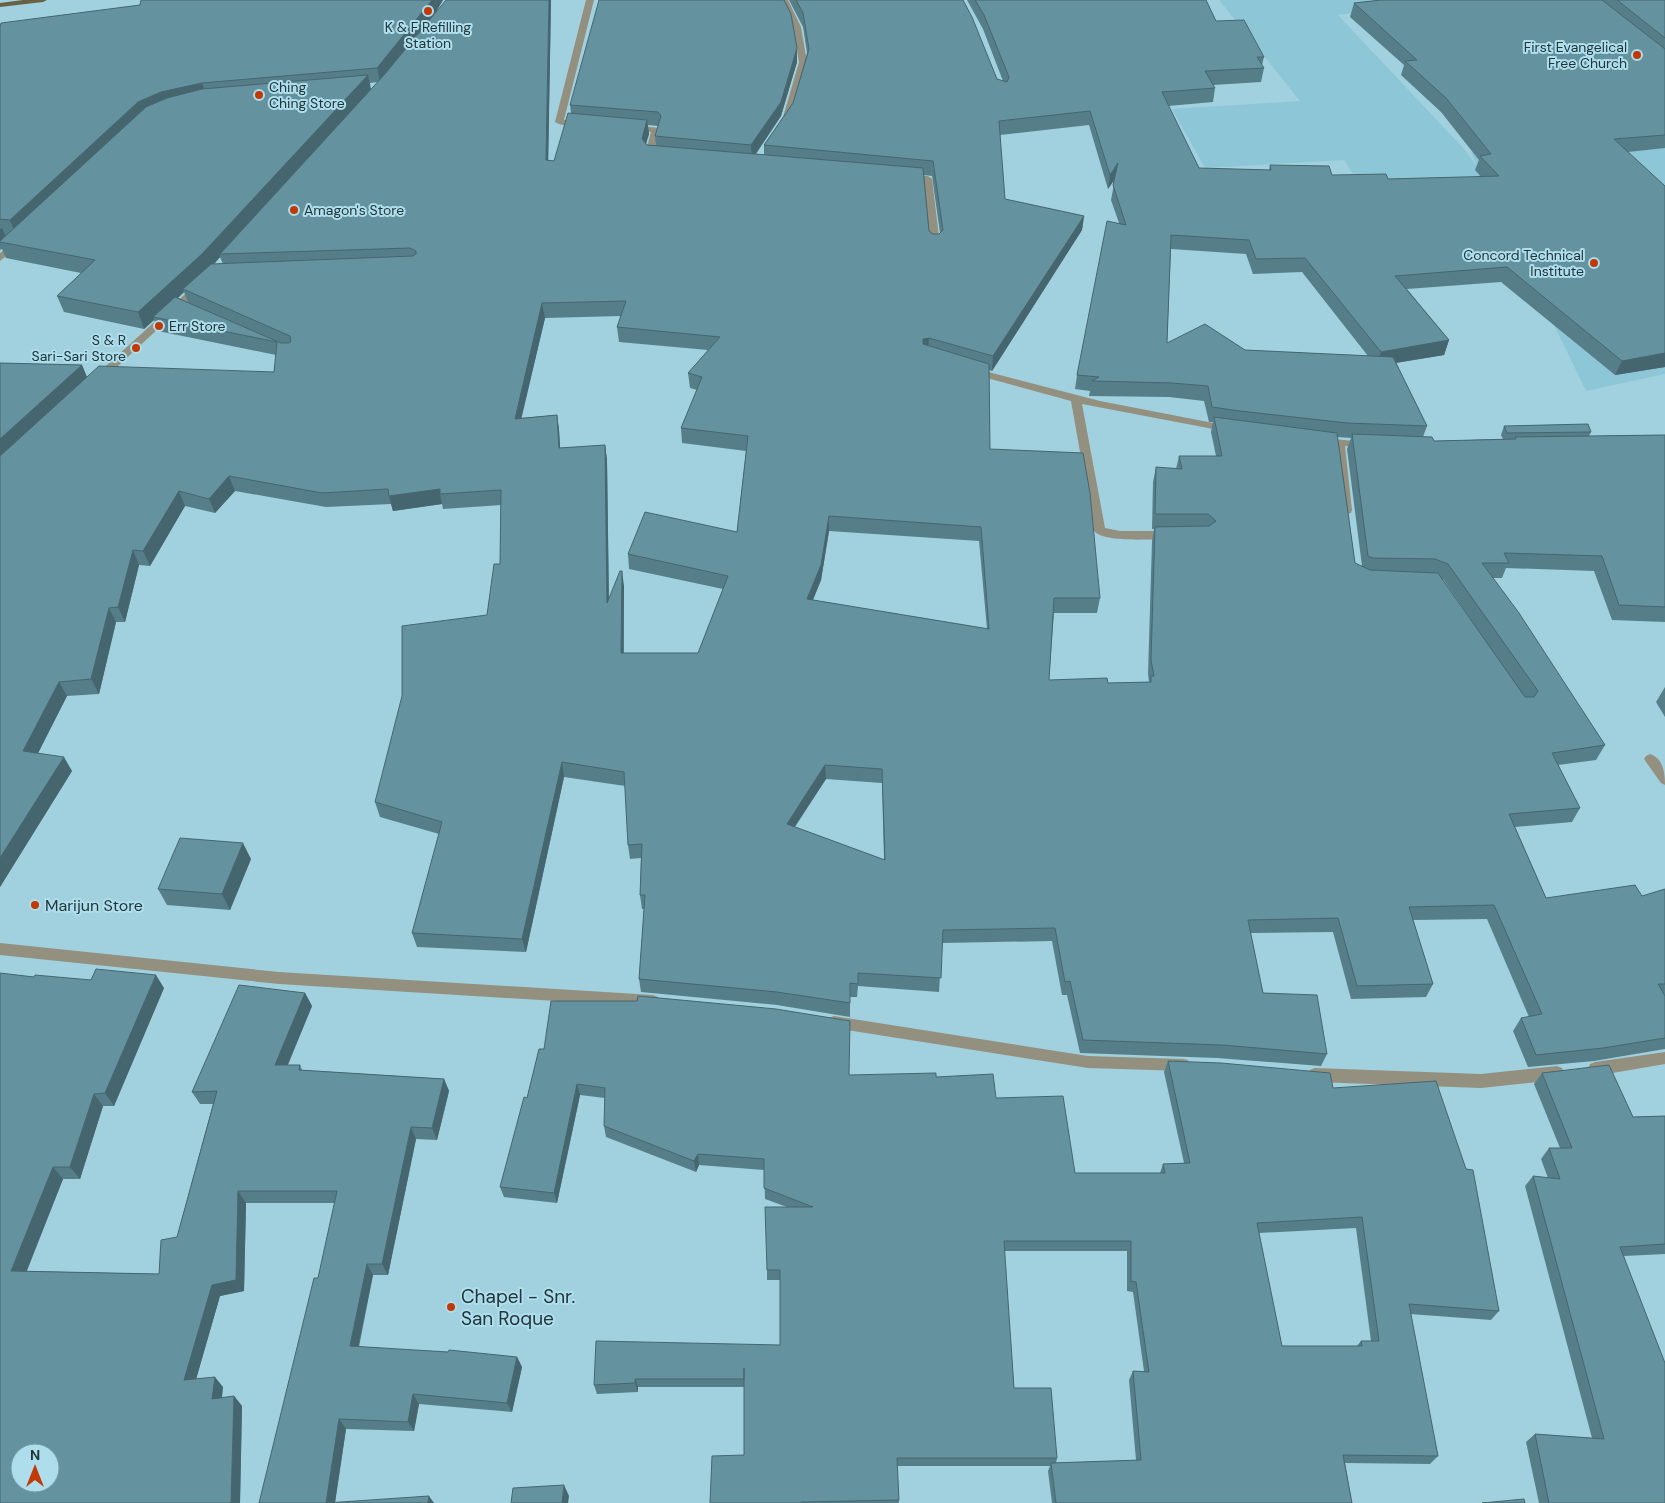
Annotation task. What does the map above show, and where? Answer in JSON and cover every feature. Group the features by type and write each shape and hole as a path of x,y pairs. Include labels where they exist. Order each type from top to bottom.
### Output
{"main road":[{"path":"0,5 43,0"}],"street":[{"path":"588,124 559,122 590,0"},
{"path":"777,132 787,117 803,62 797,27 784,0"},
{"path":"627,128 656,130 649,154 669,155"},
{"path":"900,176 928,178 935,245"},
{"path":"0,258 20,240 7,237"},
{"path":"94,383 183,307 206,280"},
{"path":"964,368 1018,385 1148,416 1240,431"},
{"path":"1076,399 1100,531 1120,535 1176,535"},
{"path":"1313,440 1379,445"},
{"path":"1339,443 1348,518"},
{"path":"1650,759 1665,780"},
{"path":"0,949 152,967 345,983 609,997 668,1003"},
{"path":"825,1020 1088,1062 1197,1066"},
{"path":"1302,1074 1480,1080 1575,1071 1665,1058"}],"shaded area":[{"path":"1219,0 1427,0 1430,3 1338,15 1465,150 1478,168 1471,152 1665,133 1665,374 1586,391 1482,176 1358,182 1344,160 1205,168 1172,109 1300,101"}],"building":[{"path":"141,0 432,0 377,68 202,83 161,92 138,102 10,220 0,219 1,23 140,5"},
{"path":"446,0 549,0 546,160 554,161 568,113 647,120 642,139 647,145 923,168 929,231 933,234 939,234 943,230 933,161 764,145 793,103 809,49 803,13 796,0 963,0 972,17 997,79 1007,82 1009,77 984,15 975,0 1206,0 1216,21 1244,20 1264,57 1257,57 1264,68 1205,71 1215,88 1162,92 1199,168 1271,170 1270,165 1329,166 1332,175 1386,174 1388,179 1499,176 1480,156 1491,154 1446,98 1405,61 1417,60 1354,3 1381,0 1602,0 1665,49 1665,135 1614,139 1665,186 1665,353 1622,361 1507,267 1395,276 1449,340 1381,352 1305,258 1256,259 1249,240 1171,235 1167,343 1205,324 1245,350 1393,357 1427,426 1347,423 1212,407 1208,386 1092,381 1099,377 1077,375 1107,221 1126,225 1113,185 1118,163 1110,175 1090,111 999,121 1005,199 1084,216 993,356 929,338 923,339 923,344 989,364 990,449 1083,453 1090,493 1100,598 1054,598 1049,680 1107,678 1108,683 1151,682 1151,676 1154,676 1151,660 1155,527 1209,526 1216,521 1208,514 1155,514 1156,467 1182,469 1179,456 1222,456 1214,417 1337,433 1355,563 1370,570 1438,573 1525,697 1534,697 1538,691 1448,564 1435,559 1373,558 1368,556 1352,434 1432,437 1434,441 1516,439 1515,437 1665,435 1665,607 1619,605 1602,556 1504,553 1509,563 1482,563 1519,613 1605,745 1552,753 1580,808 1509,814 1546,898 1635,885 1642,896 1665,889 1665,984 1658,984 1665,996 1665,1038 1603,1048 1536,1055 1521,1018 1542,1014 1494,905 1409,907 1433,984 1357,986 1338,918 1248,920 1263,993 1317,995 1327,1054 1222,1045 1083,1040 1070,981 1065,982 1055,928 943,930 941,978 858,973 858,984 850,983 850,1003 777,992 639,979 645,895 640,895 642,844 628,845 624,772 562,762 522,939 412,933 442,822 375,802 402,696 402,626 487,615 494,564 500,564 501,490 440,494 440,489 389,496 388,489 322,493 229,476 209,499 179,491 143,551 133,550 118,607 109,608 91,679 59,682 23,751 64,757 0,858 0,456 99,366 274,372 277,342 153,317 175,297 281,343 289,343 291,341 290,336 183,289 211,264 413,256 416,254 416,251 410,248 220,254 384,75","holes":["626,301 617,327 720,337 688,373 702,377 681,428 748,436 737,532 645,512 628,554 728,576 698,653 621,653 622,571 620,571 607,603 605,445 559,448 557,415 515,419 542,303","829,516 981,527 989,629 807,599 821,565","825,765 882,769 885,860 787,824"]},
{"path":"599,0 784,0 791,14 797,48 781,102 751,145 655,136 661,116 658,112 570,105"},
{"path":"1617,0 1665,0 1665,38"},
{"path":"368,75 202,254 138,312 57,296 95,260 0,242 146,107 167,98 202,89"},
{"path":"0,363 82,365 0,439"},
{"path":"1588,424 1591,432 1507,433 1504,426"},
{"path":"180,838 243,843 222,894 158,889"},
{"path":"96,969 156,975 105,1093 94,1094 70,1167 53,1167 11,1271 159,1274 161,1240 177,1237 217,1091 192,1092 239,985 305,993 275,1065 300,1065 299,1070 444,1079 432,1128 411,1127 382,1264 367,1264 350,1346 448,1352 449,1350 517,1357 507,1403 413,1394 408,1422 339,1419 326,1503 259,1503 314,1278 318,1278 337,1191 238,1191 236,1280 212,1285 184,1380 215,1377 212,1399 234,1396 231,1503 0,1503 0,973 34,977 35,975 91,980"},
{"path":"638,996 776,1009 850,1021 849,1075 936,1073 936,1077 993,1074 996,1098 1063,1096 1075,1173 1165,1173 1163,1164 1190,1163 1168,1061 1221,1063 1330,1073 1333,1088 1436,1081 1466,1169 1473,1170 1499,1311 1409,1304 1438,1456 1343,1455 1352,1503 1056,1503 1051,1463 1141,1460 1133,1371 1149,1372 1136,1282 1131,1281 1131,1241 1004,1241 1014,1388 1051,1388 1057,1458 897,1458 899,1500 710,1503 712,1456 744,1455 744,1379 635,1379 635,1383 594,1385 596,1341 780,1345 780,1270 767,1270 765,1207 813,1207 764,1188 764,1159 698,1154 694,1161 604,1126 605,1088 577,1084 554,1193 500,1187 524,1097 527,1098 539,1049 544,1049 551,1001 637,1001","holes":["1362,1217 1379,1341 1361,1341 1362,1346 1282,1346 1257,1223"]},
{"path":"1609,1065 1633,1117 1665,1116 1665,1244 1620,1247 1665,1363 1665,1503 1549,1503 1535,1434 1604,1439 1533,1176 1560,1179 1549,1148 1572,1148 1542,1073"},
{"path":"564,1485 562,1503 511,1503 513,1488"},
{"path":"429,1496 428,1503 326,1503"},
{"path":"1524,1499 1525,1503 1482,1503"}],"place":[{"name":"K & F Refilling Station","path":"428,11"},
{"name":"First Evangelical Free Church","path":"1637,55"},
{"name":"Ching Ching Store","path":"259,95"},
{"name":"Amagon's Store","path":"294,210"},
{"name":"Concord Technical Institute","path":"1594,263"},
{"name":"Err Store","path":"159,326"},
{"name":"S & R Sari-Sari Store","path":"136,348"},
{"name":"Marijun Store","path":"35,905"},
{"name":"Chapel - Snr. San Roque","path":"451,1307"}]}
